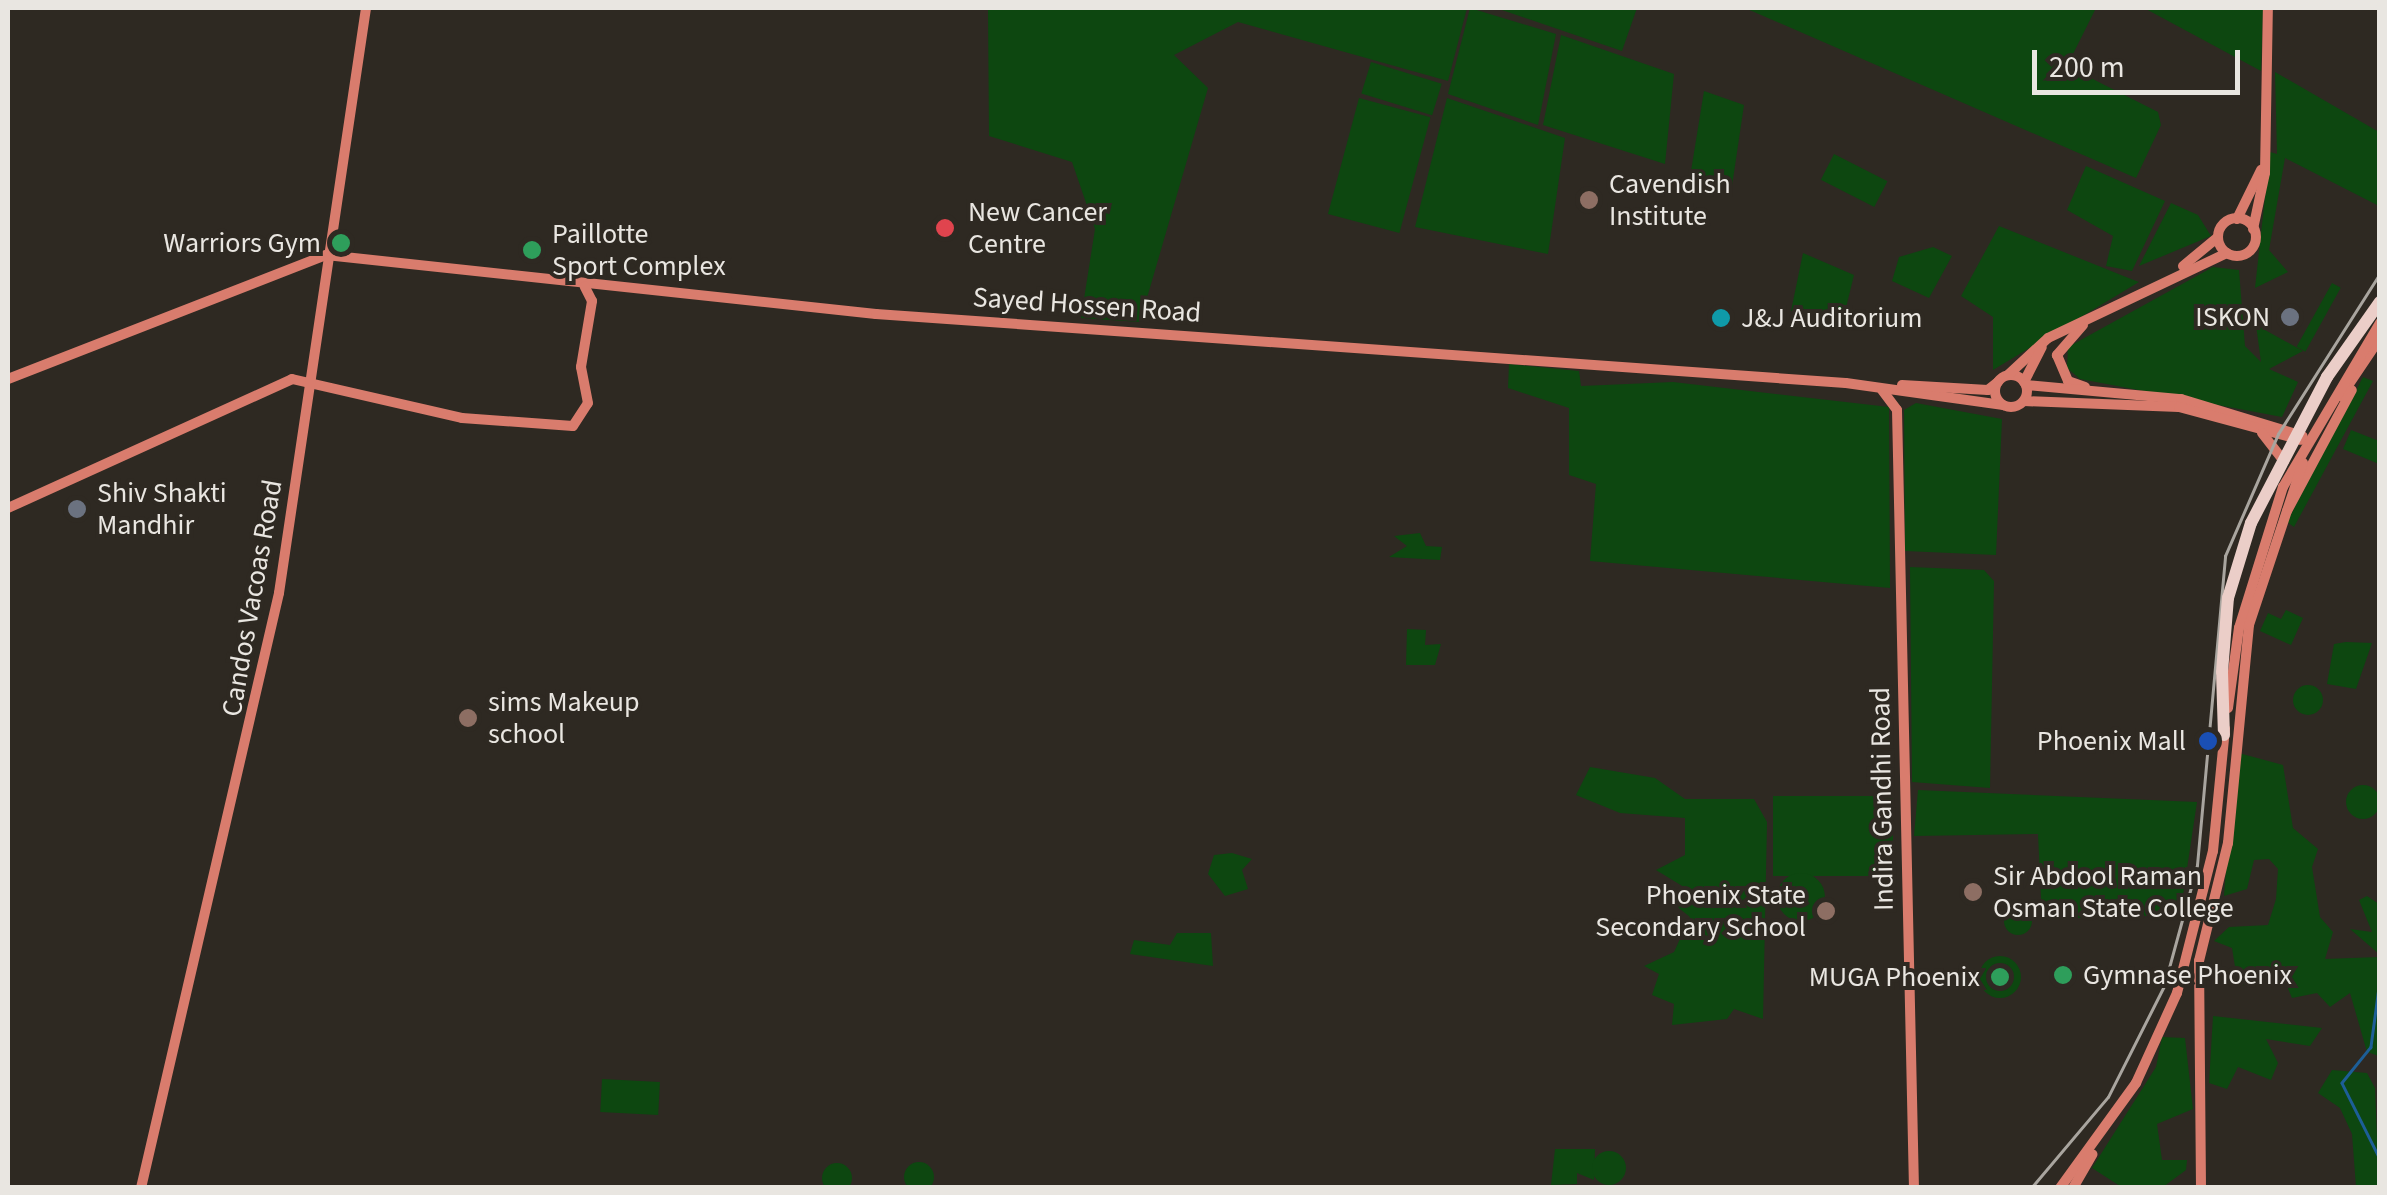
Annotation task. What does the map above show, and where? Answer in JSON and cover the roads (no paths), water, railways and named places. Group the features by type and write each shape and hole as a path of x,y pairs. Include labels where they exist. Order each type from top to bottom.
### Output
{"highway":[{"path":"2224,735 2222,672 2228,598 2250,523 2326,377 2380,302"}],"main road":[{"name":"Candos Vacoas Road","path":"140,1188 240,789 366,8"},
{"path":"2268,8 2266,154 2250,251 2227,254 2171,276 2048,338 2003,379 2004,406 2024,402 2179,407 2256,428 2312,437"},
{"path":"2171,276 2237,218 2266,154"},
{"path":"2237,218 2253,228"},
{"path":"2218,237 2227,254"},
{"name":"Sayed Hossen Road","path":"326,255 610,290 1851,383 1980,390 2003,379"},
{"path":"8,379 326,255"},
{"path":"8,508 288,381 462,418 572,426 588,408 581,367 592,301 584,287"},
{"path":"592,301 610,290"},
{"path":"2095,315 2060,345 2059,369 2068,381 2270,422 2312,437"},
{"path":"2200,1188 2196,976 2228,842 2243,656 2280,521 2312,437 2326,407 2380,323"},
{"path":"2024,402 2025,383 2048,338"},
{"path":"2074,1188 2149,1059 2193,947 2239,628 2283,487 2312,437 2380,339"},
{"path":"2280,521 2380,339"},
{"path":"2003,379 2114,392"},
{"name":"Sayed Hossen Road","path":"1851,383 2004,406"},
{"path":"1872,386 1897,410 1919,393"},
{"path":"2270,422 2306,422 2326,407"},
{"name":"Indira Gandhi Road","path":"1897,410 1914,1188"},
{"path":"2256,428 2281,448 2283,487"},
{"path":"2060,1188 2098,1144"}],"waterway":[{"path":"2380,980 2371,1047 2342,1083 2380,1159"}],"tram line":[{"path":"2031,1188 2108,1097 2164,986 2197,865 2225,556 2278,434 2380,273"}],"place":[{"name":"Cavendish Institute","path":"1589,200"},
{"name":"New Cancer Centre","path":"945,228"},
{"name":"Warriors Gym","path":"341,243"},
{"name":"Paillotte Sport Complex","path":"532,250"},
{"name":"ISKON","path":"2290,317"},
{"name":"J&J Auditorium","path":"1721,318"},
{"name":"Shiv Shakti Mandhir","path":"77,509"},
{"name":"sims Makeup school","path":"468,718"},
{"name":"Phoenix Mall","path":"2208,741"},
{"name":"Sir Abdool Raman Osman State College","path":"1973,892"},
{"name":"Phoenix State Secondary School","path":"1826,911"},
{"name":"Gymnase Phoenix","path":"2063,975"},
{"name":"MUGA Phoenix","path":"2000,977"}]}
